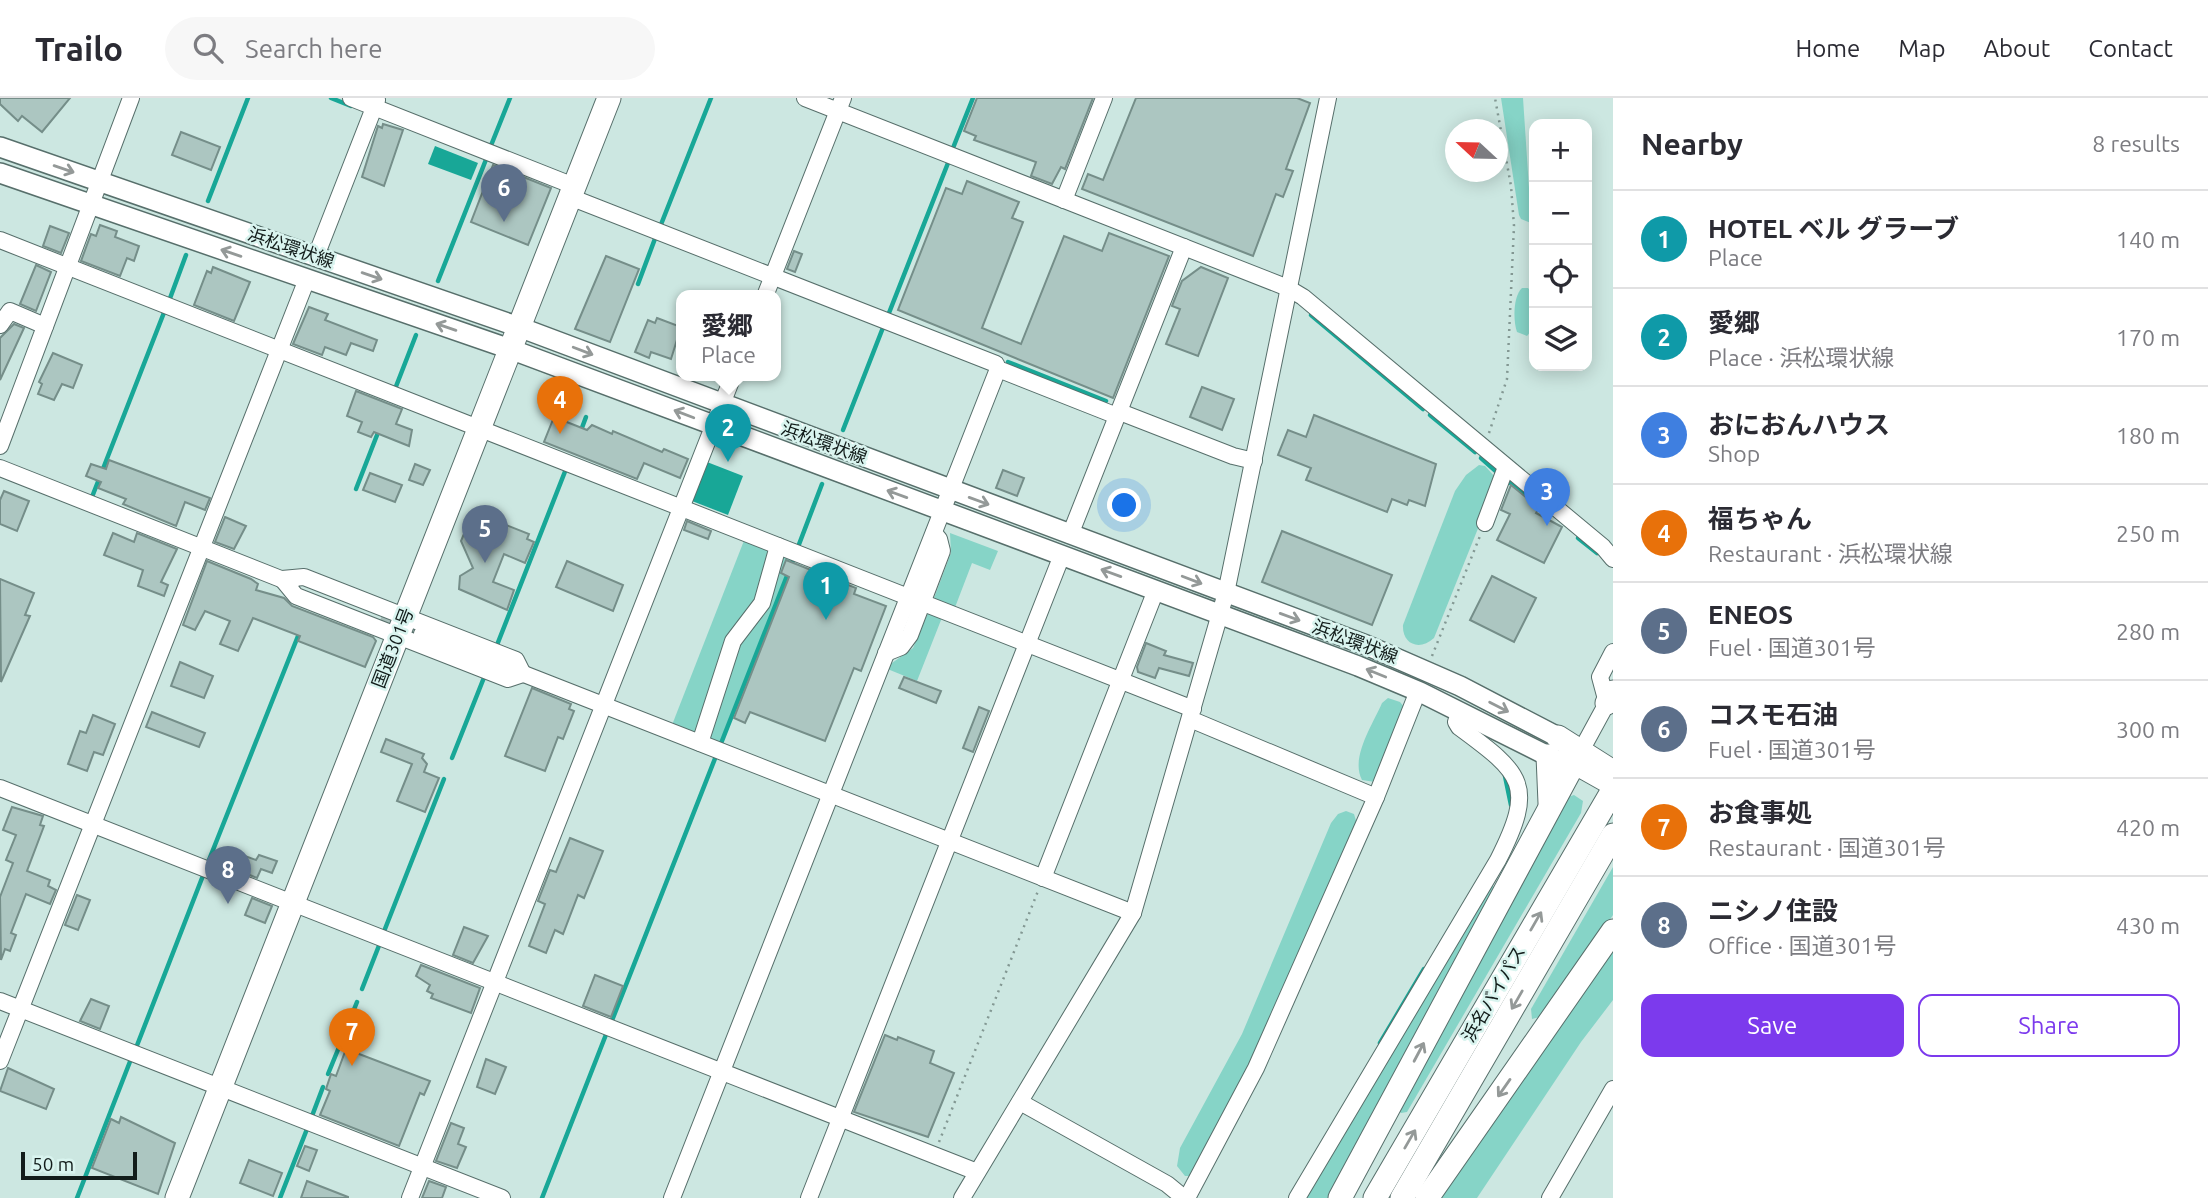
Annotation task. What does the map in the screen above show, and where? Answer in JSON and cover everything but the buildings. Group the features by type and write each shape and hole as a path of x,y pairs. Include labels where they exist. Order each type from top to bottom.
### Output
{"highway":[{"name":"国道301号","path":"177,1198 609,98"},
{"path":"1549,809 1553,746 1581,750 1613,772"},
{"path":"1340,1198 1581,750"},
{"name":"浜名バイパス","path":"1375,1198 1609,796"},
{"name":"浜名バイパス","path":"1402,1198 1613,835"},
{"path":"1427,1198 1613,931"}],"main road":[{"name":"浜松環状線","path":"0,147 519,327 1397,658 1553,746"},
{"name":"浜松環状線","path":"0,173 510,349 1220,614 1553,746"}],"street":[{"path":"0,446 131,98"},
{"path":"351,98 376,103 773,277 996,364 998,369 1233,456 1254,461"},
{"path":"805,98 840,104 1064,200 1288,288 1506,467 1611,549"},
{"path":"1064,200 1104,98"},
{"path":"962,1198 1133,913 1226,593 1328,98"},
{"path":"316,256 376,103"},
{"path":"768,290 840,104"},
{"path":"0,240 1121,680 1376,797"},
{"path":"1070,535 1184,247"},
{"path":"0,1061 307,279"},
{"path":"0,325 10,311 45,326"},
{"path":"672,1198 886,653 906,642 915,600 942,551 939,539 934,533 998,369"},
{"path":"410,1198 731,381"},
{"path":"1485,523 1506,467"},
{"path":"0,468 381,618"},
{"path":"700,743 733,641 762,603 778,546"},
{"path":"809,1198 1062,555"},
{"path":"282,579 304,577 402,626 516,660 523,674"},
{"path":"1043,878 1156,590"},
{"path":"422,634 1133,913"},
{"path":"1609,796 1581,750 1610,697 1600,677 1613,652"},
{"path":"1020,1101 1167,1184 1185,1198 1256,1068 1376,797 1418,691"},
{"path":"1297,1198 1498,860 1519,816 1521,800 1514,777 1500,758 1459,727 1456,722 1460,711"},
{"path":"0,788 977,1172"},
{"path":"0,1001 502,1198"},
{"path":"1550,1198 1613,1089"}],"path":[{"path":"1481,445 1488,437 1507,379 1513,239 1511,186 1495,98"},
{"path":"1431,658 1485,523"},
{"path":"934,1155 1043,878"}],"shaded area":[{"path":"1501,98 1523,98 1529,222 1519,215 1508,144 1508,119 1504,119"},
{"path":"435,146 478,163 471,180 428,164"},
{"path":"1522,288 1529,289 1527,336 1517,332 1515,322 1515,303"},
{"path":"707,462 743,476 728,515 692,501"},
{"path":"1479,465 1485,466 1495,477 1481,521 1434,638 1423,644 1413,644 1405,637 1403,625 1455,491 1466,475"},
{"path":"950,533 998,551 990,570 972,563 954,610 936,603 934,598 951,553"},
{"path":"745,538 793,556 719,744 672,725"},
{"path":"928,613 943,615 917,681 885,668 913,648"},
{"path":"1388,698 1400,702 1405,708 1375,782 1362,780 1359,771 1361,752 1382,703"},
{"path":"1574,795 1583,801 1581,813 1407,1112 1401,1113 1399,1111 1568,797"},
{"path":"1346,811 1354,814 1357,824 1252,1066 1191,1176 1185,1176 1177,1166 1180,1148 1242,1034 1331,823 1338,814"},
{"path":"1613,867 1613,915 1543,1016 1532,1019 1531,1009"},
{"path":"1491,885 1496,888 1330,1198 1303,1198"},
{"path":"1613,948 1613,1000 1581,1042 1477,1198 1439,1198"}],"waterway":[{"path":"208,201 248,98"},
{"path":"331,98 351,106"},
{"path":"490,148 510,98"},
{"path":"660,227 711,98"},
{"path":"953,148 973,98"},
{"path":"438,281 487,157"},
{"path":"887,318 948,163"},
{"path":"638,284 656,236"},
{"path":"169,301 186,255"},
{"path":"92,497 165,310"},
{"path":"1311,315 1423,409"},
{"path":"843,430 884,325"},
{"path":"395,389 416,335"},
{"path":"1008,362 1106,401"},
{"path":"1430,415 1475,452"},
{"path":"580,433 586,417"},
{"path":"356,489 379,430"},
{"path":"1481,458 1499,474"},
{"path":"497,645 566,469"},
{"path":"1506,479 1531,500"},
{"path":"798,547 822,484"},
{"path":"1578,538 1597,553"},
{"path":"720,746 794,558"},
{"path":"207,865 300,631"},
{"path":"452,758 485,675"},
{"path":"611,1023 716,756"},
{"path":"1505,776 1511,805"},
{"path":"383,934 444,779"},
{"path":"136,1048 204,873"},
{"path":"362,989 380,943"},
{"path":"1380,1043 1424,969"},
{"path":"349,1022 357,1002"},
{"path":"542,1198 607,1032"},
{"path":"328,1074 344,1035"},
{"path":"77,1198 131,1059"},
{"path":"312,1116 323,1087"},
{"path":"280,1198 307,1129"}],"tunnel":[{"path":"381,618 422,634"}],"place":[{"name":"コスモ石油","path":"504,222"},
{"name":"福ちゃん","path":"560,434"},
{"name":"愛郷","path":"728,462"},
{"name":"おにおんハウス","path":"1547,526"},
{"name":"ENEOS","path":"485,563"},
{"name":"HOTEL ベル グラーブ","path":"826,620"},
{"name":"ニシノ住設","path":"228,904"},
{"name":"お食事処","path":"352,1066"}]}
